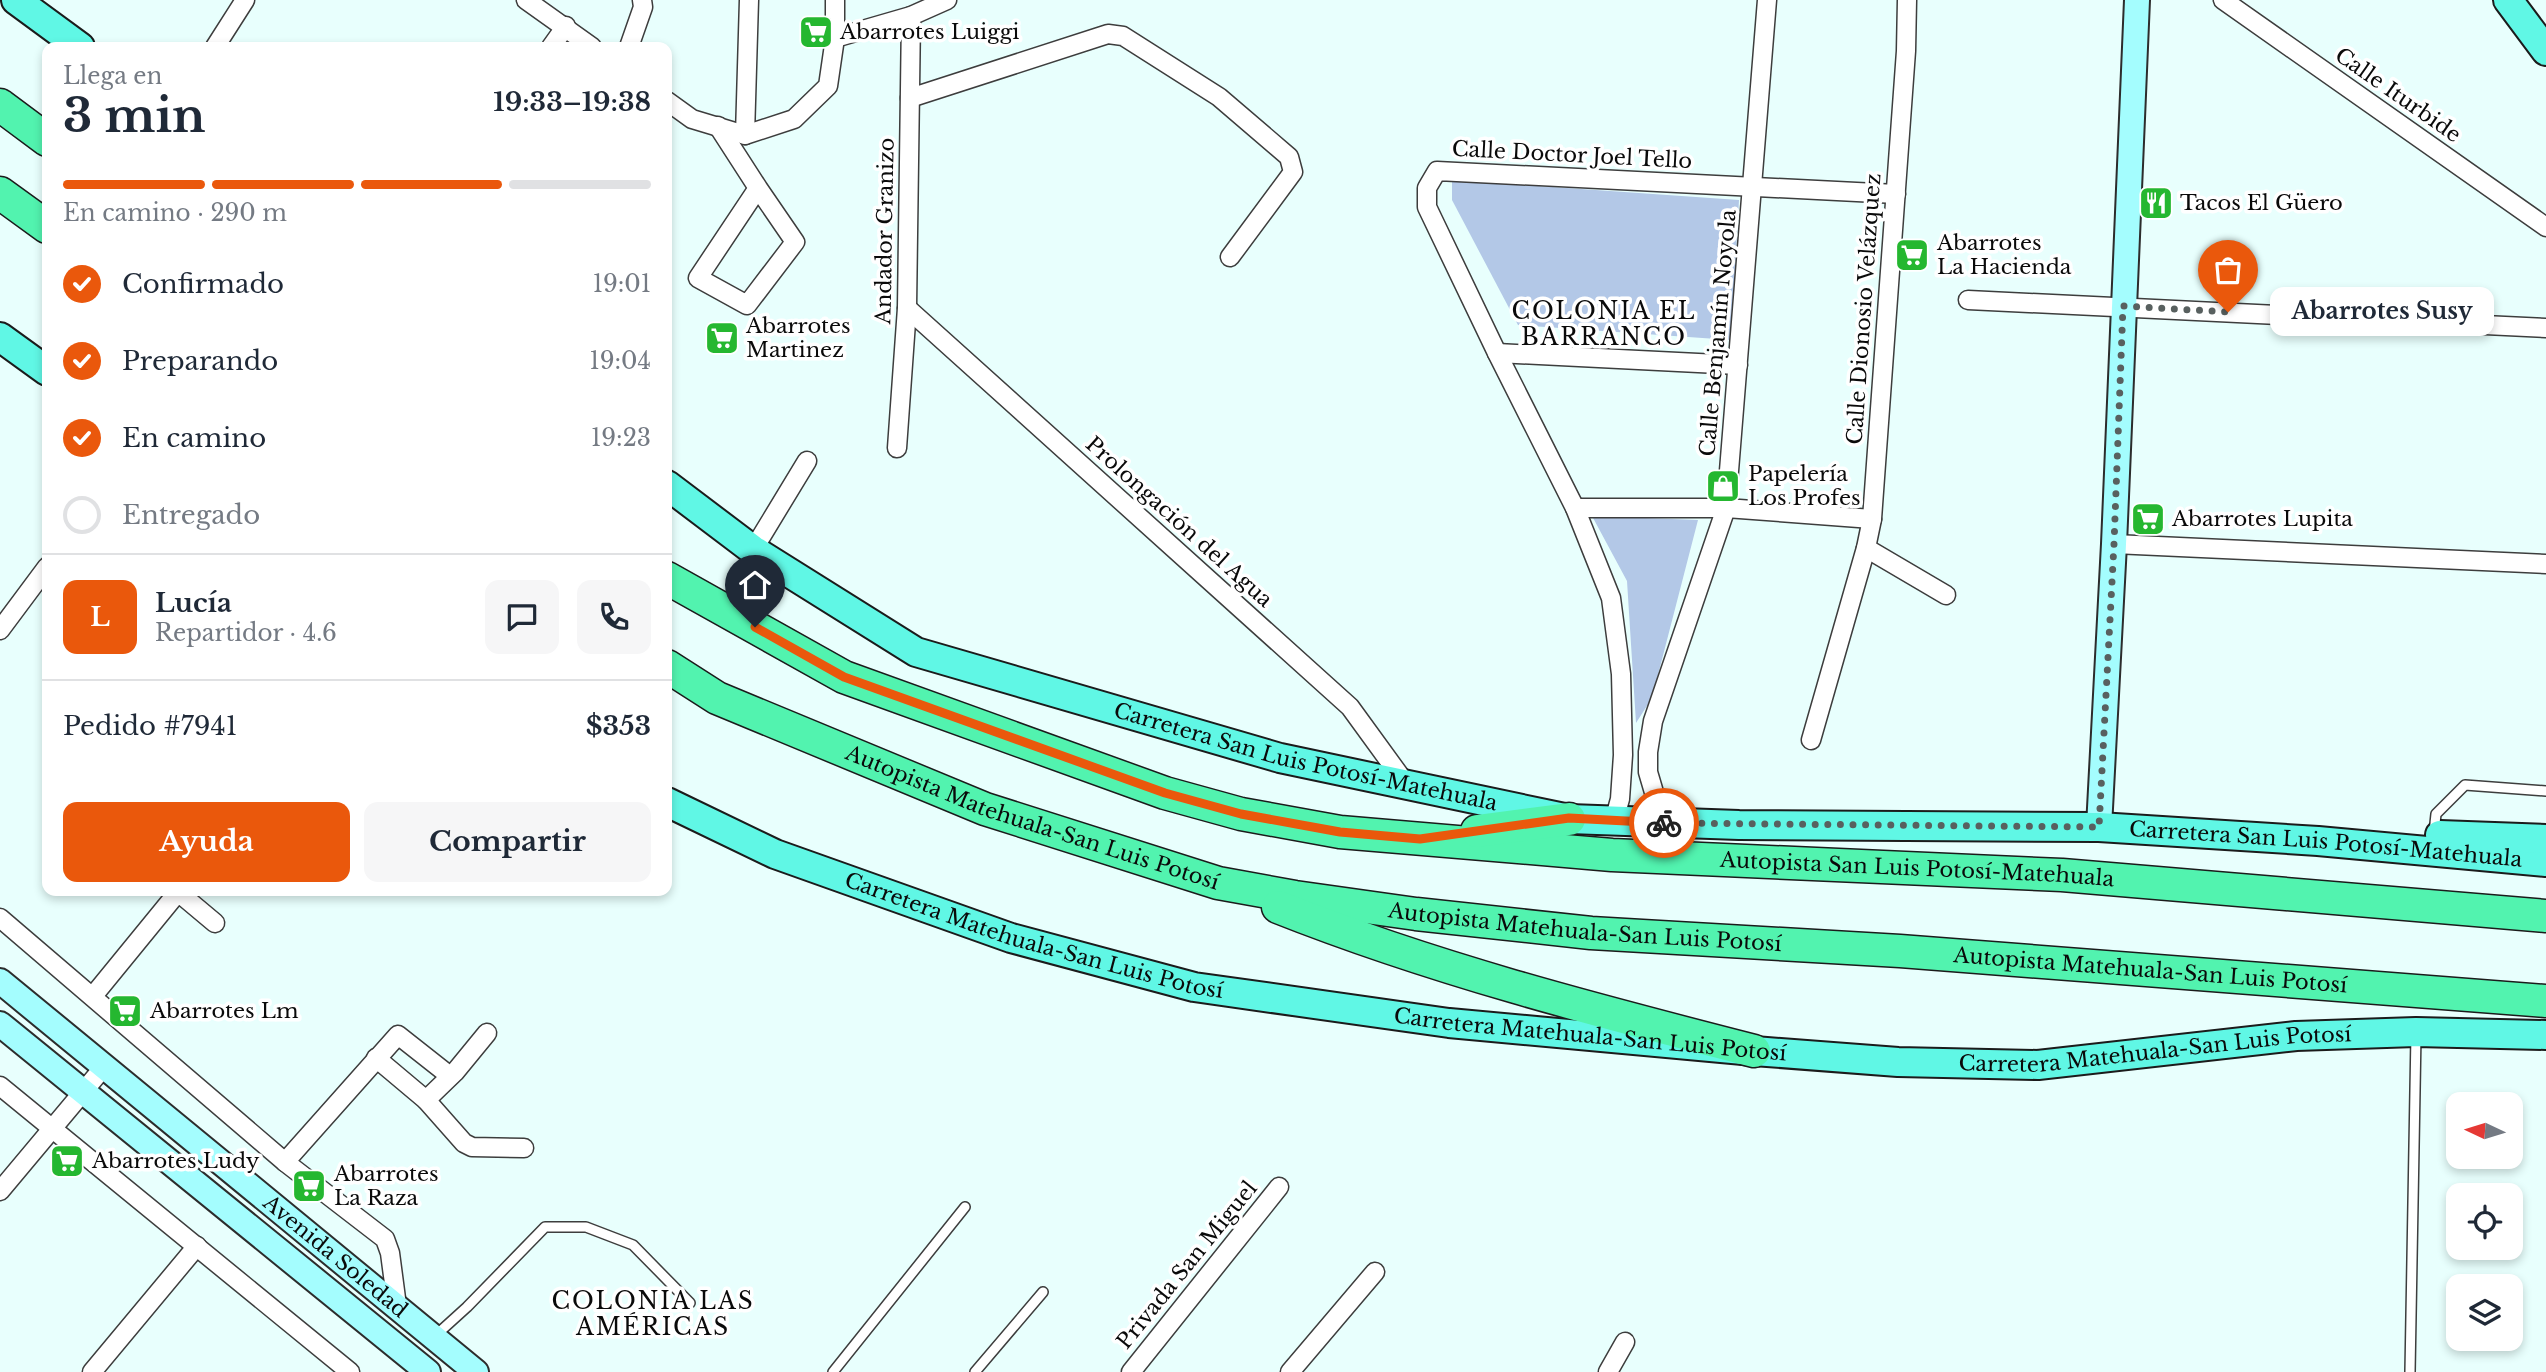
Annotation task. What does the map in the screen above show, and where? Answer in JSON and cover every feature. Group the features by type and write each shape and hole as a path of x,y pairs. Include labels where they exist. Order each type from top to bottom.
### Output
{"highway":[{"path":"0,105 42,136"},
{"path":"0,193 42,223"},
{"name":"Autopista San Luis Potosí-Matehuala","path":"672,581 844,677 1165,793 1266,819 1340,832 1612,855 2062,875 2546,916"},
{"name":"Autopista Matehuala-San Luis Potosí","path":"672,669 717,698 985,809 1218,883 1416,914 1591,933 1900,951 2546,1001"},
{"path":"672,684 717,698"},
{"path":"1420,839 1569,818"},
{"path":"1218,883 1307,918 1436,963 1639,1022 1754,1051"}],"main road":[{"path":"16,0 72,42"},
{"path":"2508,0 2546,51"},
{"path":"0,337 42,367"},
{"name":"Carretera San Luis Potosí-Matehuala","path":"672,489 753,550 916,652 1280,758 1569,818 1663,823 2099,827 2318,841 2546,862"},
{"name":"Carretera Matehuala-San Luis Potosí","path":"672,804 775,854 1011,938 1194,987 1450,1023 1898,1062 2038,1065 2296,1036 2416,1032 2546,1035"},
{"path":"2318,841 2433,834 2546,839"},
{"path":"2482,1033 2546,1044"}],"street":[{"path":"218,42 245,0"},
{"path":"526,0 545,5 586,42"},
{"path":"631,42 643,6 642,0"},
{"path":"745,135 749,0"},
{"path":"672,105 692,119 745,135 794,119 828,86 835,38 835,0"},
{"path":"835,38 911,16 947,0"},
{"name":"Calle Benjamín Noyola","path":"1663,823 1648,772 1648,751 1653,720 1726,508 1767,0"},
{"name":"Calle Dionosio Velázquez","path":"1811,740 1872,519 1907,0"},
{"path":"2099,827 2137,0"},
{"name":"Calle Iturbide","path":"2223,0 2546,227"},
{"name":"Andador Granizo","path":"897,448 907,308 911,16"},
{"path":"555,42 566,26"},
{"path":"910,99 1108,34 1123,36 1219,97 1289,157 1293,173 1230,257"},
{"path":"718,126 795,242 747,305 698,278 758,188"},
{"name":"Calle Doctor Joel Tello","path":"1614,821 1623,778 1621,674 1611,598 1575,508 1427,208 1427,188 1437,171 1896,194"},
{"path":"1968,300 2546,328"},
{"name":"Prolongación del Agua","path":"907,308 1350,707 1406,784"},
{"path":"1497,353 1738,365"},
{"path":"753,550 807,461"},
{"path":"1575,508 1726,508 1872,519"},
{"path":"2114,544 2546,564"},
{"path":"1866,548 1946,595"},
{"path":"0,630 42,575"},
{"path":"93,996 175,896"},
{"path":"183,896 215,923"},
{"path":"0,918 285,1162 385,1239 390,1253 397,1306"},
{"name":"Avenida Soledad","path":"0,981 476,1372"},
{"name":"Avenida Soledad","path":"0,1024 428,1372"},
{"path":"426,1100 487,1033"},
{"path":"285,1162 398,1034 450,1076"},
{"path":"376,1058 426,1100 464,1143 472,1147 524,1148"},
{"path":"0,1191 103,1068"},
{"path":"0,1086 197,1247 330,1366 350,1372"},
{"name":"Privada San Miguel","path":"1131,1372 1279,1187"},
{"path":"92,1372 197,1247"},
{"path":"1290,1372 1375,1272"},
{"path":"1608,1372 1625,1342"}],"lane":[{"path":"2433,834 2436,814 2465,785 2546,790"},
{"path":"2410,1372 2416,1032"},
{"path":"833,1372 965,1207"},
{"path":"434,1337 545,1227 586,1227 633,1245 690,1303"},
{"path":"975,1372 1043,1292"}],"shaded area":[{"path":"1452,180 1739,200 1731,340 1518,325 1452,200"},
{"path":"1592,516 1698,520 1652,698 1636,723 1627,581"}],"way so far":[{"path":"1664,823 2099,827 2123,306 2228,312"}],"place":[{"name":"Abarrotes Luiggi","path":"816,32"},
{"name":"Tacos El Güero","path":"2156,203"},
{"name":"Abarrotes La Hacienda","path":"1912,255"},
{"name":"Abarrotes Susy","path":"2228,312"},
{"name":"Abarrotes Martinez","path":"722,338"},
{"name":"Papelería Los Profes","path":"1723,486"},
{"name":"Abarrotes Lupita","path":"2148,519"},
{"name":"Abarrotes Lm","path":"125,1011"},
{"name":"Abarrotes Ludy","path":"67,1161"},
{"name":"Abarrotes La Raza","path":"309,1186"}],"district":[{"name":"COLONIA EL BARRANCO","path":"1604,324"},
{"name":"COLONIA LAS AMÉRICAS","path":"653,1314"}],"route":[{"path":"755,627 844,677 1165,793 1241,814 1340,832 1420,839 1569,818 1664,823"}]}
